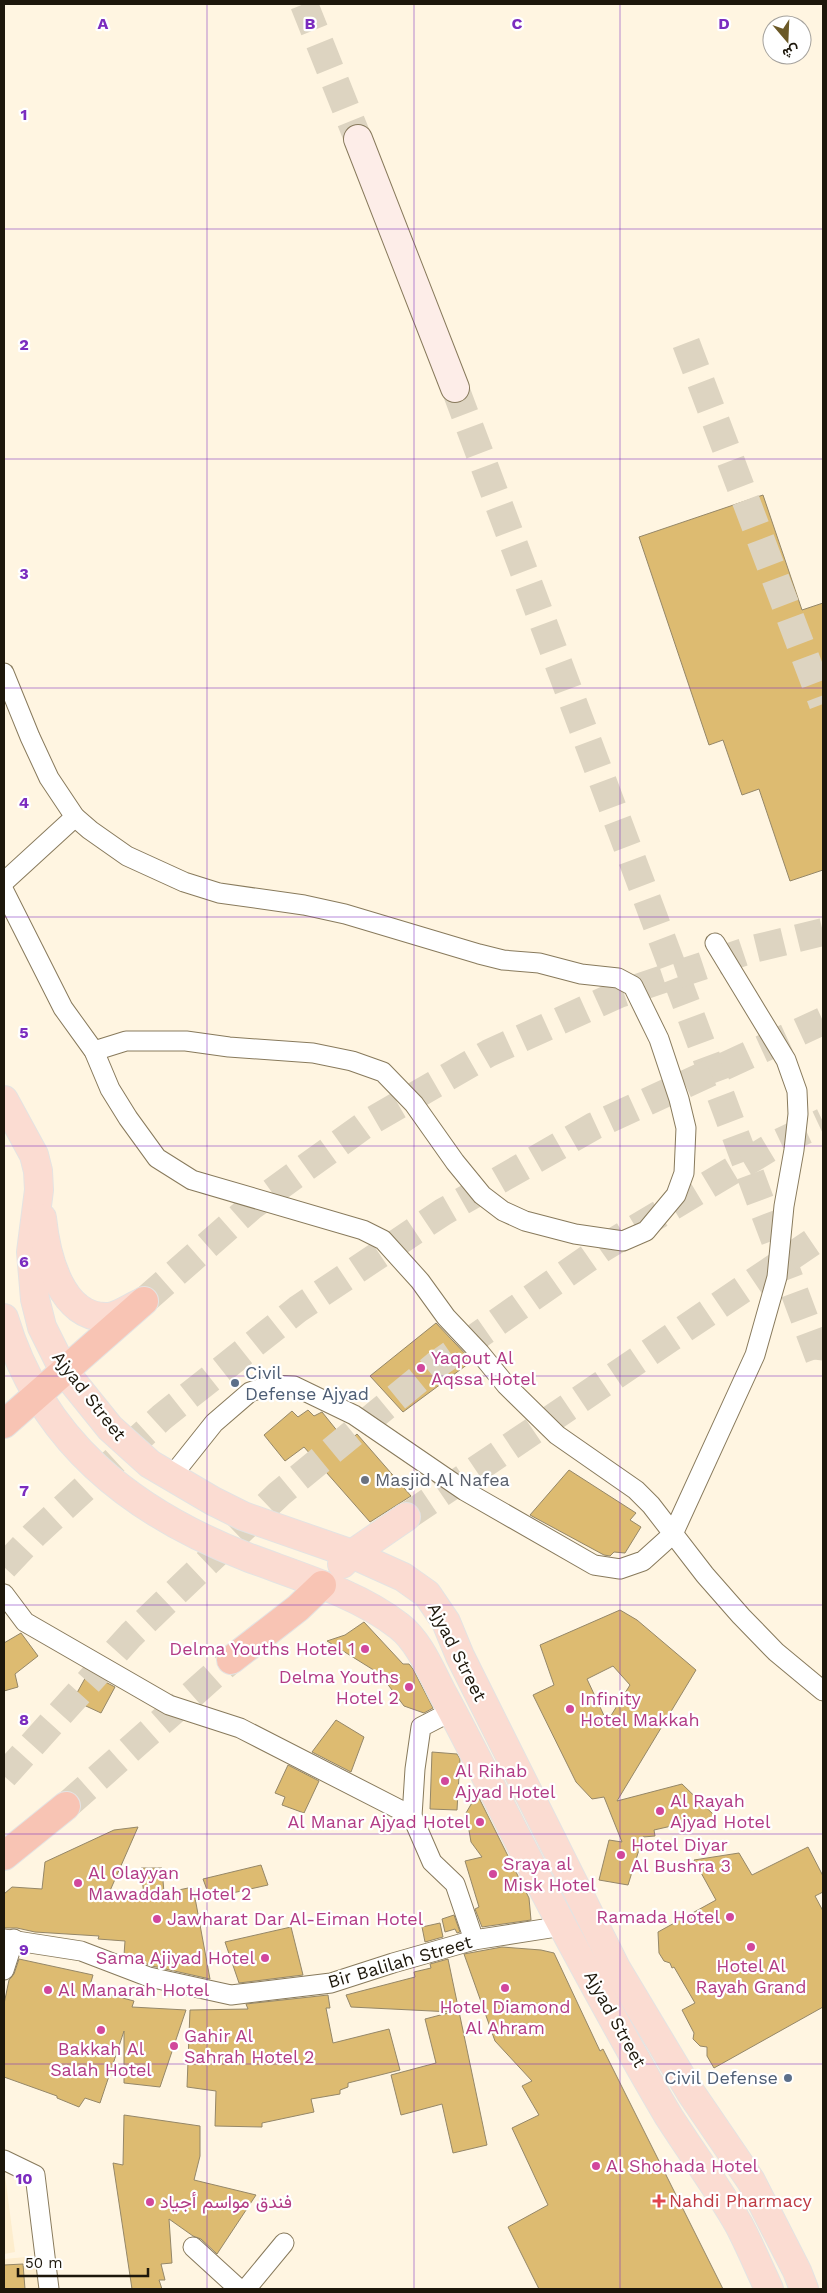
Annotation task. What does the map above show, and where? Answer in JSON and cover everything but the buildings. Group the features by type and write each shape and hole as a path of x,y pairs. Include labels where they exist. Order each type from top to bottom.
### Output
{"highway":[{"path":"4,1424 144,1301"},
{"path":"231,1660 298,1608 322,1585"},
{"path":"4,1856 66,1806"}],"main road":[{"name":"Ajyad Street","path":"4,1100 34,1155 38,1172 39,1190 31,1252 35,1300 42,1327 64,1371 121,1439 150,1464 171,1477 243,1516 352,1554 402,1577 427,1594 446,1622 460,1656 616,1968 691,2093 751,2181 793,2263 804,2289"},
{"path":"39,1190 44,1233 54,1266 63,1292 78,1309 92,1316 111,1317 144,1301"},
{"name":"Ajyad Street","path":"4,1318 14,1349 38,1395 56,1424 80,1453 101,1473 133,1498 211,1541 322,1585 355,1601 402,1628 417,1647 563,1926 669,2116 739,2225 769,2289"},
{"path":"322,1585 352,1554 406,1516"}],"street":[{"path":"358,139 455,388"},
{"path":"4,673 49,778 75,817 127,856 184,882 219,893 304,905 345,914 479,954 503,960 538,964 581,974 618,978 633,986 659,1039 679,1099 686,1128 684,1174 676,1195 646,1231 623,1241 575,1234 525,1221 503,1211 482,1195 414,1104 383,1072 352,1061 313,1054 229,1047 186,1041 126,1041 94,1052"},
{"path":"4,882 75,817"},
{"path":"4,891 63,1008 94,1052 110,1089 157,1158 192,1180 363,1230 383,1240 420,1281 446,1318 480,1353 506,1386 557,1435 636,1490 651,1505 705,1575 776,1652 823,1691"},
{"path":"171,1477 214,1423 250,1392 271,1385 294,1386 354,1415 465,1491 594,1565 620,1569 643,1561 673,1534 755,1355 777,1277 784,1206 798,1114 797,1092 786,1060 715,943"},
{"path":"4,1594 25,1622 169,1705 240,1728 412,1816"},
{"path":"452,1711 421,1727 415,1769 412,1816 432,1862 455,1884 474,1940"},
{"name":"Bir Balilah Street","path":"9,1939 81,1951 149,1977 231,1995 332,1983 474,1940 563,1926"},
{"path":"4,1970 9,1939"},
{"path":"4,2160 35,2175 49,2289"},
{"path":"246,2289 284,2243"},
{"path":"193,2247 239,2289"}],"shaded area":[{"path":"4,2168 15,2252 4,2254"},
{"path":"26,2257 41,2272 42,2289 4,2289 4,2259"}],"tunnel":[{"path":"304,4 358,139"},
{"path":"686,343 823,704"},
{"path":"455,388 823,1368"},
{"path":"144,1301 251,1207 366,1124 489,1053 619,994 753,949 823,932"},
{"path":"4,1567 34,1535 162,1417 298,1309 443,1212 594,1126 823,1021"},
{"path":"4,1776 131,1635 279,1494 436,1365 603,1248 778,1143 823,1122"},
{"path":"406,1517 823,1235"},
{"path":"815,1350 823,1351"},
{"path":"66,1806 231,1660"}],"place":[{"name":"Yaqout Al Aqssa Hotel","path":"421,1368"},
{"name":"Civil Defense Ajyad","path":"235,1383"},
{"name":"Masjid Al Nafea","path":"365,1480"},
{"name":"Delma Youths Hotel 1","path":"365,1649"},
{"name":"Delma Youths Hotel 2","path":"409,1687"},
{"name":"Infinity Hotel Makkah","path":"570,1709"},
{"name":"Al Rihab Ajyad Hotel","path":"445,1781"},
{"name":"Al Rayah Ajyad Hotel","path":"660,1811"},
{"name":"Al Manar Ajyad Hotel","path":"480,1822"},
{"name":"Hotel Diyar Al Bushra 3","path":"621,1855"},
{"name":"Sraya al Misk Hotel","path":"493,1874"},
{"name":"Al Olayyan Mawaddah Hotel 2","path":"78,1883"},
{"name":"Ramada Hotel","path":"730,1917"},
{"name":"Jawharat Dar Al-Eiman Hotel","path":"157,1919"},
{"name":"Hotel Al Rayah Grand","path":"751,1947"},
{"name":"Sama Ajiyad Hotel","path":"265,1958"},
{"name":"Hotel Diamond Al Ahram","path":"505,1988"},
{"name":"Al Manarah Hotel","path":"48,1990"},
{"name":"Bakkah Al Salah Hotel","path":"101,2030"},
{"name":"Gahir Al Sahrah Hotel 2","path":"174,2046"},
{"name":"Civil Defense","path":"788,2078"},
{"name":"Al Shohada Hotel","path":"596,2166"},
{"name":"Nahdi Pharmacy","path":"659,2201"},
{"name":"فندق مواسم أجياد","path":"150,2202"}]}
